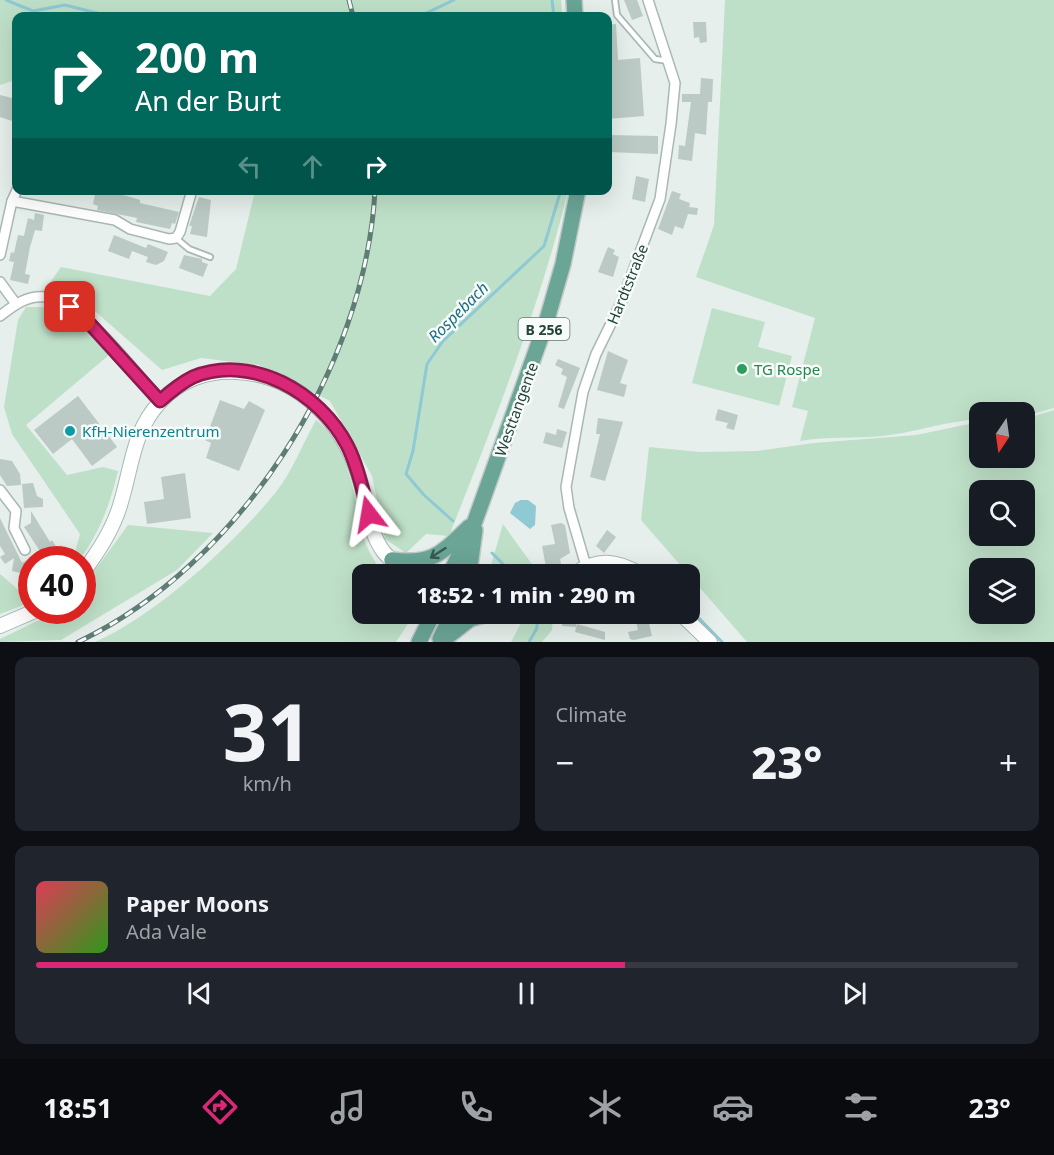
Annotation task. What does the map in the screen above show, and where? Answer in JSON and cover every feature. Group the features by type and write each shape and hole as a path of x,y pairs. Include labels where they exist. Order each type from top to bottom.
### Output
{"main road":[{"name":"Westtangente","path":"455,564 476,521 546,323 563,264 577,195"},
{"name":"Westtangente","path":"470,564 476,521"},
{"name":"B 256","path":"392,560 415,563 438,556 476,521"},
{"path":"392,560 395,564"},
{"path":"440,642 448,624"},
{"path":"440,642 463,624"}],"street":[{"name":"Hardtstraße","path":"585,564 569,508 566,487 584,392 590,373 621,303 660,199 675,83 670,61 654,24 648,0"},
{"path":"0,255 4,216 15,195"},
{"path":"12,201 115,220 130,229 169,239 176,237 180,232 191,195"},
{"path":"0,282 16,304"},
{"path":"0,316 25,299 45,296 59,300 81,314 160,401"},
{"path":"96,552 111,528 121,503 135,443 145,421 160,401 176,387 194,377 224,371 254,373 285,383 306,396 326,415 347,445 359,477 374,534 383,551 399,564"},
{"path":"0,490 16,511 14,528 23,546"},
{"path":"596,564 612,561 622,564"},
{"path":"0,626 18,618"},
{"path":"691,624 710,642"}],"lane":[{"path":"615,0 617,15 655,59 670,61"},
{"path":"176,237 189,249 210,257"}],"green space":[{"path":"0,0 561,0 562,12 12,12 12,81 0,85"},
{"path":"725,0 1054,0 1054,408 1035,413 1035,402 969,402 969,420 883,436 800,441 808,411 792,407 815,318 696,277 714,225"},
{"path":"254,195 567,195 544,279 499,408 449,536 426,534 406,553 385,539 372,476 330,401 259,365 201,358 162,370 89,306 45,290 61,267 210,296 236,269"},
{"path":"26,307 52,307 78,322 109,355 26,425 67,475 103,467 118,471 104,517 88,546 77,546 80,534 12,434 4,407 18,320"},
{"name":"TG Rospe","path":"712,308 765,322 758,347 792,356 779,406 692,383"},
{"path":"1054,410 1054,642 747,642 700,588 700,564 679,564 641,520 649,447 700,452 757,451 814,443 916,435 969,424 969,468 1035,468 1035,416"},
{"path":"316,420 338,445 345,460 365,542 377,564 352,564 352,624 408,624 396,642 95,642 143,614 193,576 239,534 259,512 282,484"},
{"path":"503,524 532,564 491,564"},
{"path":"128,525 213,533 177,570 96,619 96,569"},
{"path":"0,574 18,590 18,607 0,614"},
{"path":"31,624 88,624 61,640 0,642 0,639"},
{"path":"521,624 552,624 552,630 542,642 511,642"}],"water":[{"path":"528,500 536,506 535,525 530,529 510,513 515,503"}],"building":[{"path":"624,0 637,0 643,16 632,20"},
{"path":"693,22 706,22 707,42 700,43 699,37 694,38"},
{"path":"612,24 616,24 618,60 640,58 644,116 612,119"},
{"path":"701,78 713,79 712,102 708,102 706,135 695,133 692,161 678,159 679,145 685,146 691,102 682,102 682,94 700,94"},
{"path":"0,95 12,98 12,121 0,117"},
{"path":"612,135 658,136 658,154 612,152"},
{"path":"636,176 649,179 645,202 632,199"},
{"path":"672,191 681,194 679,199 690,203 689,207 698,208 697,215 688,214 683,229 675,226 672,235 658,229"},
{"path":"95,195 122,195 140,200 140,203 179,212 175,224 172,223 170,229 136,222 137,218 97,210 98,206 93,204"},
{"path":"199,197 211,200 207,237 190,234 192,226 189,226"},
{"path":"35,213 44,215 42,231 35,230 30,247 25,274 30,275 28,284 10,280 14,262 9,261 11,252 14,253 18,235 24,236 28,218 34,220"},
{"path":"114,235 146,248 148,244 168,252 164,261 156,265 146,262 148,257 132,251 129,259 108,251"},
{"path":"608,247 615,250 613,254 619,257 613,277 598,272"},
{"path":"184,255 202,259 202,262 208,264 203,277 179,268"},
{"path":"608,351 628,360 620,383 627,385 624,397 597,390"},
{"path":"558,359 580,368 564,409 558,407 567,377 561,374 563,369 555,365"},
{"name":"KfH-Nierenzentrum","path":"78,396 117,447 92,466 72,439 53,454 34,430"},
{"path":"220,400 244,409 249,401 265,410 239,471 206,458 211,443 205,440"},
{"path":"718,409 738,415 734,430 726,428 728,423 715,420"},
{"path":"598,418 623,422 605,481 590,477 600,434 596,434"},
{"path":"557,429 567,432 562,448 543,443 546,432 556,435"},
{"path":"0,459 12,461 20,474 21,485 7,486 0,475"},
{"path":"185,473 191,518 147,524 144,502 164,499 161,477"},
{"path":"33,483 37,496 43,499 43,507 24,508 22,484"},
{"path":"31,511 50,542 52,540 56,546 37,546 24,527 31,523"},
{"path":"0,518 18,555 18,572 12,571 14,558 5,564 0,557 5,554 0,546"},
{"path":"561,523 565,525 570,553 560,559 561,564 545,564 542,546 555,544 551,525"},
{"path":"607,530 616,537 604,553 596,546"},
{"path":"562,624 576,624 576,627 562,626"},
{"path":"577,624 605,632 605,640 575,632"},
{"path":"637,624 649,624 652,636 630,639 628,632 638,630"}],"waterway":[{"path":"6,0 33,11 65,5 93,12"},
{"path":"428,12 454,0"},
{"name":"Rospebach","path":"552,0 554,12"},
{"name":"Rospebach","path":"453,521 424,495 406,474 413,451 427,364 443,341 544,246 559,195"},
{"name":"Rospebach","path":"492,553 503,564"},
{"path":"700,619 722,642"},
{"name":"Rospebach","path":"529,642 537,624"}],"railway":[{"path":"349,0 352,12"},
{"path":"78,642 137,608 191,564 240,512 284,454 320,391 347,325 366,257 374,195"}],"place":[{"name":"TG Rospe","path":"742,369"},
{"name":"KfH-Nierenzentrum","path":"70,431"}],"route":[{"path":"70,307 81,314 160,401 176,387 194,377 224,371 254,373 285,383 306,396 326,415 347,445 369,514"}]}
